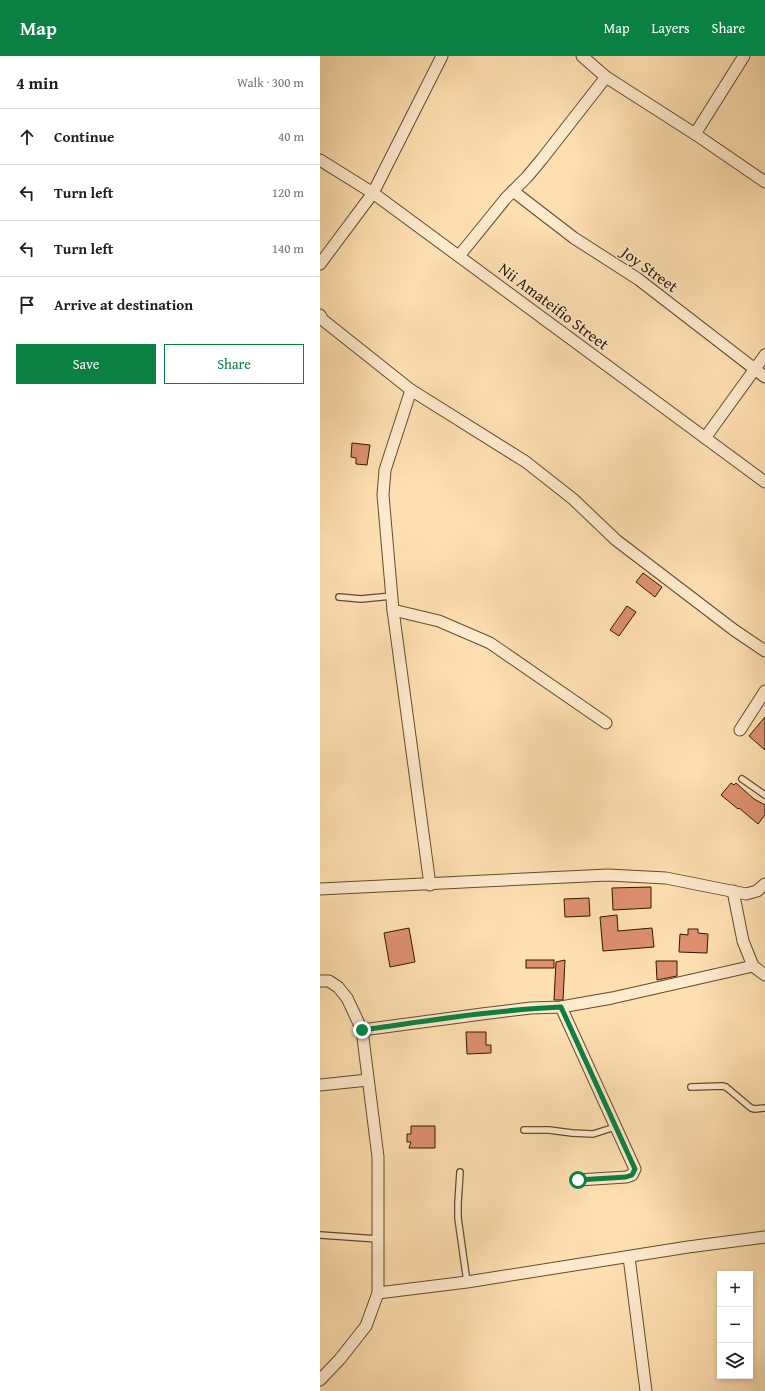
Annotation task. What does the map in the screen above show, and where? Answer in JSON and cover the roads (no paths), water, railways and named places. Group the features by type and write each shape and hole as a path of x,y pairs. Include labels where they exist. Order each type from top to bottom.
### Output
{"street":[{"path":"320,264 373,193 442,56"},
{"path":"582,56 606,77 765,182"},
{"path":"694,134 744,56"},
{"path":"459,256 513,191 542,159 606,77"},
{"name":"Nii Amateifio Street","path":"320,160 373,193 765,482"},
{"name":"Joy Street","path":"513,191 574,238 638,279 765,378"},
{"path":"320,315 323,320 411,390 526,462 573,500 616,540 734,630 765,651"},
{"path":"705,438 765,355"},
{"path":"411,390 385,470 383,495 393,610 430,885"},
{"path":"393,610 440,621 490,643 606,723"},
{"path":"740,730 765,691"},
{"path":"320,889 430,885 608,875 666,878 746,894 757,891 765,884"},
{"path":"733,891 743,940 753,966 765,975"},
{"path":"362,1030 531,1008 561,1007 628,994 753,966"},
{"path":"320,981 329,981 338,987 347,998 362,1030 378,1156 378,1293 366,1326 340,1359 320,1380"},
{"path":"561,1007 635,1169 632,1175 626,1177 578,1180"},
{"path":"320,1085 368,1080"},
{"path":"378,1293 467,1282 688,1247 765,1237"},
{"path":"629,1257 646,1391"}],"lane":[{"path":"339,597 361,599 392,596"},
{"path":"742,778 765,795"},
{"path":"691,1087 722,1086 730,1090 751,1108 765,1108"},
{"path":"524,1130 549,1130 593,1134 615,1127"},
{"path":"460,1172 458,1218 467,1282"},
{"path":"320,1236 378,1239"}]}
